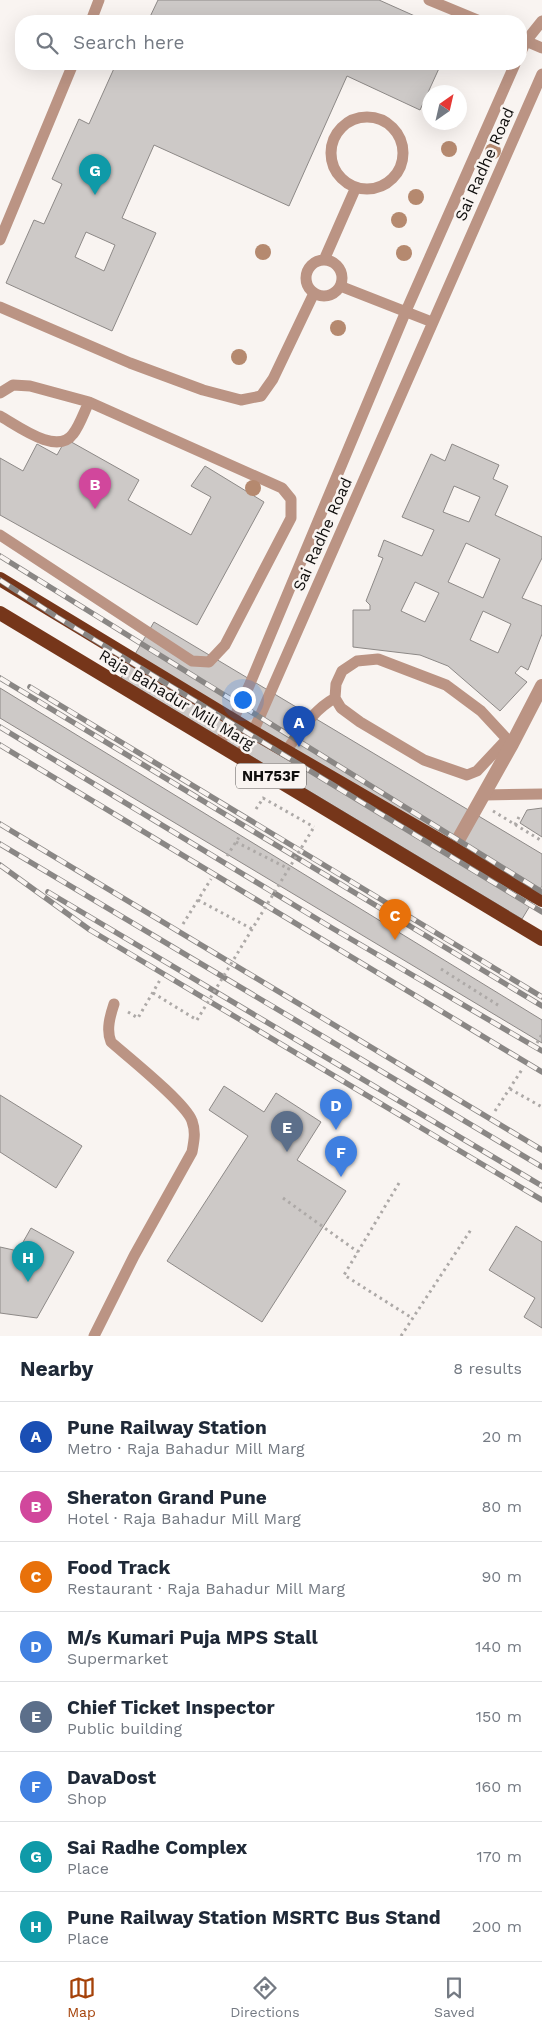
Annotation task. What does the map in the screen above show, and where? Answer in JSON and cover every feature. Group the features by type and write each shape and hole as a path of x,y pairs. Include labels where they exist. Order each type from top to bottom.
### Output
{"highway":[{"name":"Raja Bahadur Mill Marg","path":"0,579 233,720 542,900"},
{"name":"Raja Bahadur Mill Marg","path":"0,614 542,939"}],"street":[{"path":"453,848 484,796 510,742 542,686"}],"lane":[{"path":"93,15 99,0"},
{"path":"429,0 465,15"},
{"path":"527,37 542,21"},
{"path":"527,41 542,48"},
{"path":"0,240 71,70"},
{"name":"Sai Radhe Road","path":"218,745 233,720 249,686 406,311 512,70"},
{"name":"Sai Radhe Road","path":"239,757 254,732 542,74"},
{"path":"364,117 376,118 387,123 396,131 402,142 402,164 396,175 388,182 378,187 367,189 356,187 345,182 337,172 332,161 331,149 334,137 342,127 352,120 364,117"},
{"path":"324,260 356,187"},
{"path":"324,260 330,261 340,269 342,275 340,286 331,294 325,296 314,293 307,283 307,272 314,263 324,260"},
{"path":"340,286 432,322"},
{"path":"0,307 130,363 202,390 241,400 261,396 273,379 314,293"},
{"path":"0,393 13,385 30,386 89,402 282,488 291,499 291,518 225,645 209,662 192,661 0,535"},
{"path":"0,416 46,441 60,443 73,435 89,402"},
{"path":"378,659 446,685 481,711 510,742 477,772 467,775 424,760 360,722 341,708 335,698 336,684 342,671 357,661 378,659"},
{"path":"286,751 309,718 323,705 335,698"},
{"path":"484,796 542,794"},
{"path":"94,1336 134,1256 192,1152 195,1135 192,1119 174,1098 111,1042 108,1034 110,1014 114,1004"}],"path":[{"path":"256,809 268,791"},
{"path":"153,993 197,1020 314,827 264,798"},
{"path":"492,810 542,841"},
{"path":"515,825 519,817"},
{"path":"227,856 241,834"},
{"path":"236,842 289,869"},
{"path":"183,924 211,879"},
{"path":"198,900 252,929"},
{"path":"441,969 501,1007"},
{"path":"114,1004 138,1018 160,980"},
{"path":"537,1043 542,1034"},
{"path":"495,1112 523,1068"},
{"path":"510,1088 542,1107"},
{"path":"399,1183 344,1275 412,1318"},
{"path":"283,1198 358,1252"},
{"path":"401,1336 472,1228"}],"building":[{"path":"158,0 379,0 413,15 151,15"},
{"path":"113,70 438,70 431,85 422,85 422,106 420,110 347,76 289,206 154,145 122,218 156,233 112,331 6,283 34,220 44,224 62,184 52,179 79,119 89,124","holes":["86,232 115,245 104,271 75,257"]},
{"path":"66,439 139,480 128,500 191,535 211,497 191,486 205,466 264,502 197,625 0,515 0,458 23,471 37,444 57,455"},
{"path":"452,444 499,465 493,479 508,486 495,515 542,537 542,558 522,598 542,606 542,634 528,670 521,666 515,673 527,682 500,711 448,666 420,655 353,647 353,610 370,610 370,605 366,601 383,558 378,556 384,540 422,556 434,530 402,517 431,454 445,461","holes":["454,486 480,497 469,522 443,512","466,543 500,559 483,598 448,582","415,582 439,593 425,622 401,611","483,611 511,624 498,653 470,640"]},
{"path":"154,622 542,854 542,886 522,919 121,678"},
{"path":"0,688 542,1020 542,1043 0,718"},
{"path":"542,808 542,837 520,823 527,810"},
{"path":"224,1086 264,1112 276,1093 321,1122 297,1160 346,1191 262,1322 167,1261 248,1136 209,1110"},
{"path":"0,1095 82,1146 56,1188 0,1152"},
{"path":"516,1226 542,1242 542,1328 524,1317 535,1298 489,1270"},
{"path":"31,1228 74,1252 37,1318 0,1313 0,1247 18,1251"}],"railway":[{"path":"0,556 542,892"},
{"path":"0,580 57,617 542,912"},
{"path":"0,678 542,1006"},
{"path":"30,687 542,997"},
{"path":"0,727 332,928 542,1051"},
{"path":"0,745 542,1072"},
{"path":"0,824 542,1150"},
{"path":"0,844 542,1167"},
{"path":"0,865 90,930 542,1200"},
{"path":"48,892 542,1186"}],"place":[{"name":"Sai Radhe Complex","path":"95,195"},
{"name":"Sheraton Grand Pune","path":"95,509"},
{"name":"Pune Railway Station","path":"299,747"},
{"name":"Food Track","path":"395,940"},
{"name":"M/s Kumari Puja MPS Stall","path":"336,1130"},
{"name":"Chief Ticket Inspector","path":"287,1152"},
{"name":"DavaDost","path":"341,1177"},
{"name":"Pune Railway Station MSRTC Bus Stand","path":"28,1282"}]}
